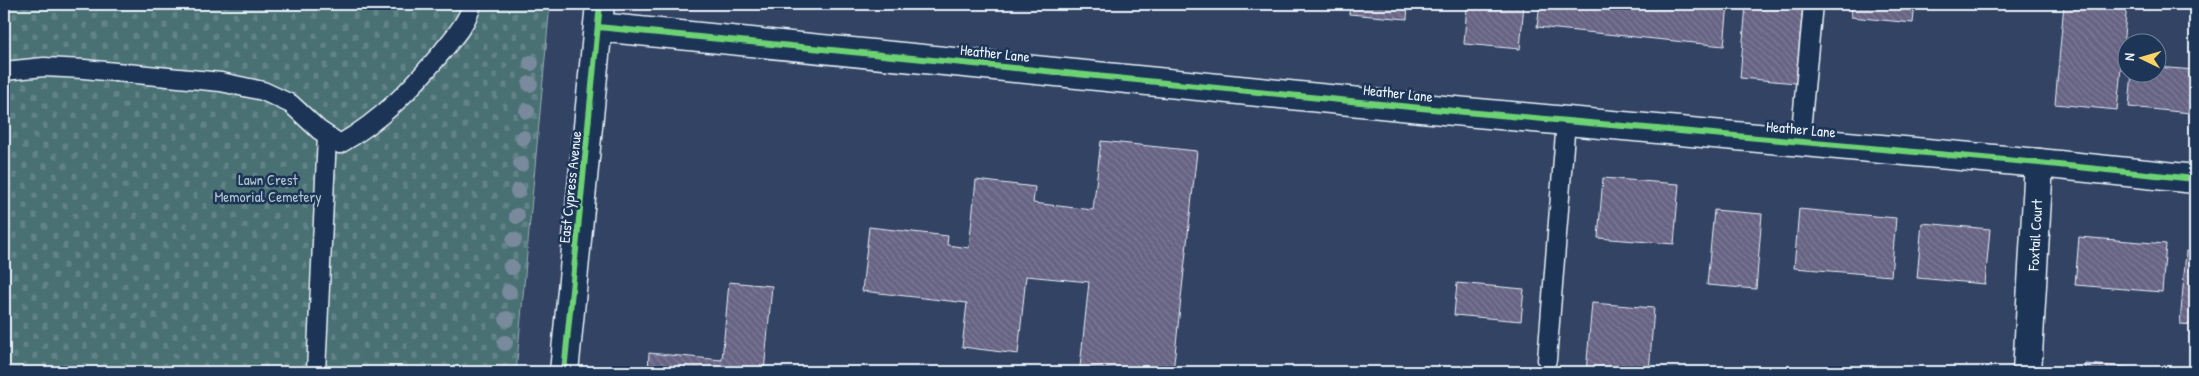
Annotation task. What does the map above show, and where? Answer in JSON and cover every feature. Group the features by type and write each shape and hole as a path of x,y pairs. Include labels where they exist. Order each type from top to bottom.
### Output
{"street":[{"name":"Heather Lane","path":"599,15 1566,121 2039,163 2195,179"},
{"name":"East Cypress Avenue","path":"564,372 599,15"},
{"name":"Foxtail Court","path":"2027,372 2039,163"}],"lane":[{"path":"4,71 44,67 74,68 221,82 263,91 291,104 327,136 340,144 366,129 412,88 456,35 472,4"},
{"path":"1800,141 1813,4"},
{"path":"1547,360 1566,121"},
{"path":"316,372 327,136"}],"green space":[{"name":"Lawn Crest Memorial Cemetery","path":"4,4 550,4 516,372 4,372"}],"building":[{"path":"1350,4 1408,4 1407,19 1349,14"},
{"path":"1467,4 1524,4 1520,49 1464,44"},
{"path":"1540,4 1728,4 1724,46 1537,27"},
{"path":"1746,4 1803,4 1796,83 1740,78"},
{"path":"1852,4 1915,4 1913,23 1851,17"},
{"path":"2064,4 2127,4 2124,32 2116,32 2116,82 2120,82 2117,110 2055,104"},
{"path":"2166,68 2195,70 2191,113 2129,107 2131,82 2166,82"},
{"path":"1101,141 1197,151 1173,372 1131,372 1080,367 1089,282 1026,276 1018,354 962,347 967,303 862,291 869,227 948,236 947,245 969,248 976,180 1035,187 1033,203 1093,210"},
{"path":"1603,178 1679,184 1674,244 1598,238"},
{"path":"1799,209 1896,218 1891,276 1794,268"},
{"path":"1714,210 1762,214 1756,289 1707,285"},
{"path":"1922,223 1990,229 1985,284 1917,278"},
{"path":"2079,237 2166,244 2162,292 2075,285"},
{"path":"2186,251 2195,252 2195,325 2180,324"},
{"path":"729,282 772,286 764,372 648,372 649,353 722,360"},
{"path":"1457,283 1524,289 1521,321 1454,315"},
{"path":"1592,303 1654,308 1649,372 1586,372"},
{"path":"2085,364 2187,372 2084,372"}],"cycle path":[{"path":"564,372 600,4"},
{"path":"598,27 1421,108 2039,163 2195,179"}]}
